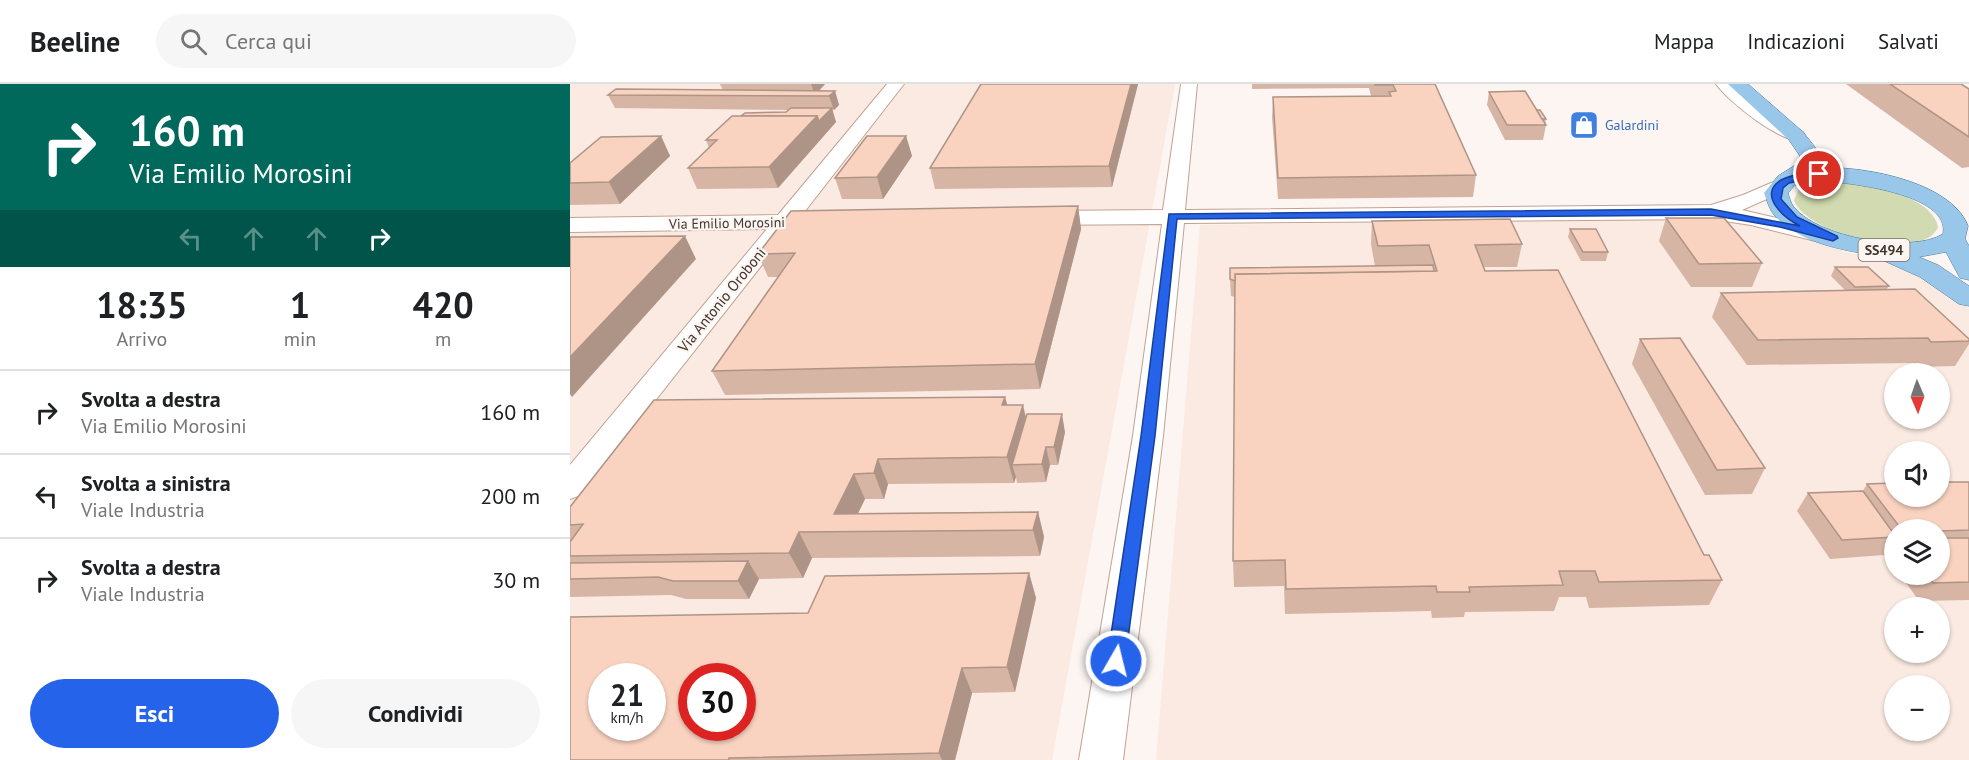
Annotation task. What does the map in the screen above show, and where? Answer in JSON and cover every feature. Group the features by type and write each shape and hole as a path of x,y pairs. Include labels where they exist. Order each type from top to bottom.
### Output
{"main road":[{"name":"SS494","path":"1737,84 1796,136 1811,156 1806,168 1782,184 1776,199 1785,212 1805,226 1833,238 1894,255 1966,290"},
{"name":"SS494","path":"1796,136 1880,181 1918,194 1946,211 1956,226 1953,239 1966,290"},
{"name":"SS494","path":"1782,184 1806,175 1833,174 1880,181"},
{"name":"SS494","path":"1867,247 1921,250 1946,244 1953,239"}],"street":[{"name":"Via Antonio Oroboni","path":"570,487 896,84"},
{"path":"1101,760 1148,436 1189,84"},
{"path":"1724,84 1762,116 1796,136"},
{"path":"1711,212 1751,200 1782,184"},
{"path":"1020,218 1711,212 1781,224 1833,238"},
{"name":"Via Emilio Morosini","path":"570,225 844,221"}],"shaded area":[{"path":"570,84 1175,84 1052,760 570,760"},
{"path":"1728,217 1890,263 1950,292 1969,309 1969,760 1156,760 1200,225"}],"green space":[{"path":"1825,182 1872,187 1907,197 1932,215 1938,227 1928,238 1911,243 1889,244 1840,233 1819,224 1803,212 1794,200 1799,189"}],"building":[{"path":"981,84 1131,84 1109,166 930,168"},
{"path":"1375,84 1435,84 1476,175 1278,178 1273,97 1391,96 1389,92 1396,91 1393,85"},
{"path":"1890,84 1961,84 1969,89 1969,137"},
{"path":"616,89 835,91 829,96 608,95"},
{"path":"1525,91 1546,125 1507,125 1489,92"},
{"path":"791,108 832,108 819,121 817,116 741,116 745,113 786,112"},
{"path":"1537,110 1540,110 1546,119 1542,119"},
{"path":"732,116 817,116 769,167 688,168 717,140 706,140"},
{"path":"661,136 609,182 570,183 570,163 601,137"},
{"path":"867,136 906,136 877,177 835,178"},
{"path":"1078,206 1035,364 712,371 795,253 758,254 791,211"},
{"path":"1666,218 1724,218 1762,263 1699,264"},
{"path":"1510,219 1522,244 1475,245 1485,271 1558,270 1704,555 1709,555 1722,580 1599,582 1595,571 1559,571 1563,585 1469,587 1470,592 1437,592 1436,586 1286,589 1285,560 1233,561 1235,274 1437,271 1429,245 1378,246 1372,221"},
{"path":"1570,229 1596,229 1608,252 1583,252"},
{"path":"685,236 570,357 570,237"},
{"path":"1433,265 1434,271 1235,274 1235,281 1230,279 1230,268"},
{"path":"1835,267 1868,267 1889,286 1855,287"},
{"path":"1915,289 1969,341 1931,342 1928,338 1758,340 1721,293"},
{"path":"1680,338 1765,468 1717,470 1640,339"},
{"path":"1005,397 1002,405 1023,405 1007,457 878,459 874,473 854,474 834,514 1038,512 1033,530 799,532 789,553 570,556 570,542 583,524 570,525 570,507 654,400"},
{"path":"1027,414 1062,414 1054,447 1046,447 1042,464 1012,465"},
{"path":"1950,482 1969,482 1969,530 1950,531 1950,519 1894,519 1884,507 1950,507"},
{"path":"1884,483 1884,506 1867,484"},
{"path":"1863,491 1884,520 1884,538 1842,540 1808,493"},
{"path":"1950,538 1969,538 1969,582 1950,583"},
{"path":"748,561 738,581 673,581 658,577 570,579 570,563"},
{"path":"1029,573 1007,667 962,668 939,753 729,758 729,760 570,760 570,617 808,613 825,576"}],"place":[{"name":"Galardini","path":"1584,125"}],"route":[{"path":"1116,661 1148,436 1172,216 1711,212 1781,224 1833,238 1793,219 1776,199 1778,187 1786,181 1795,177 1819,174"}]}
